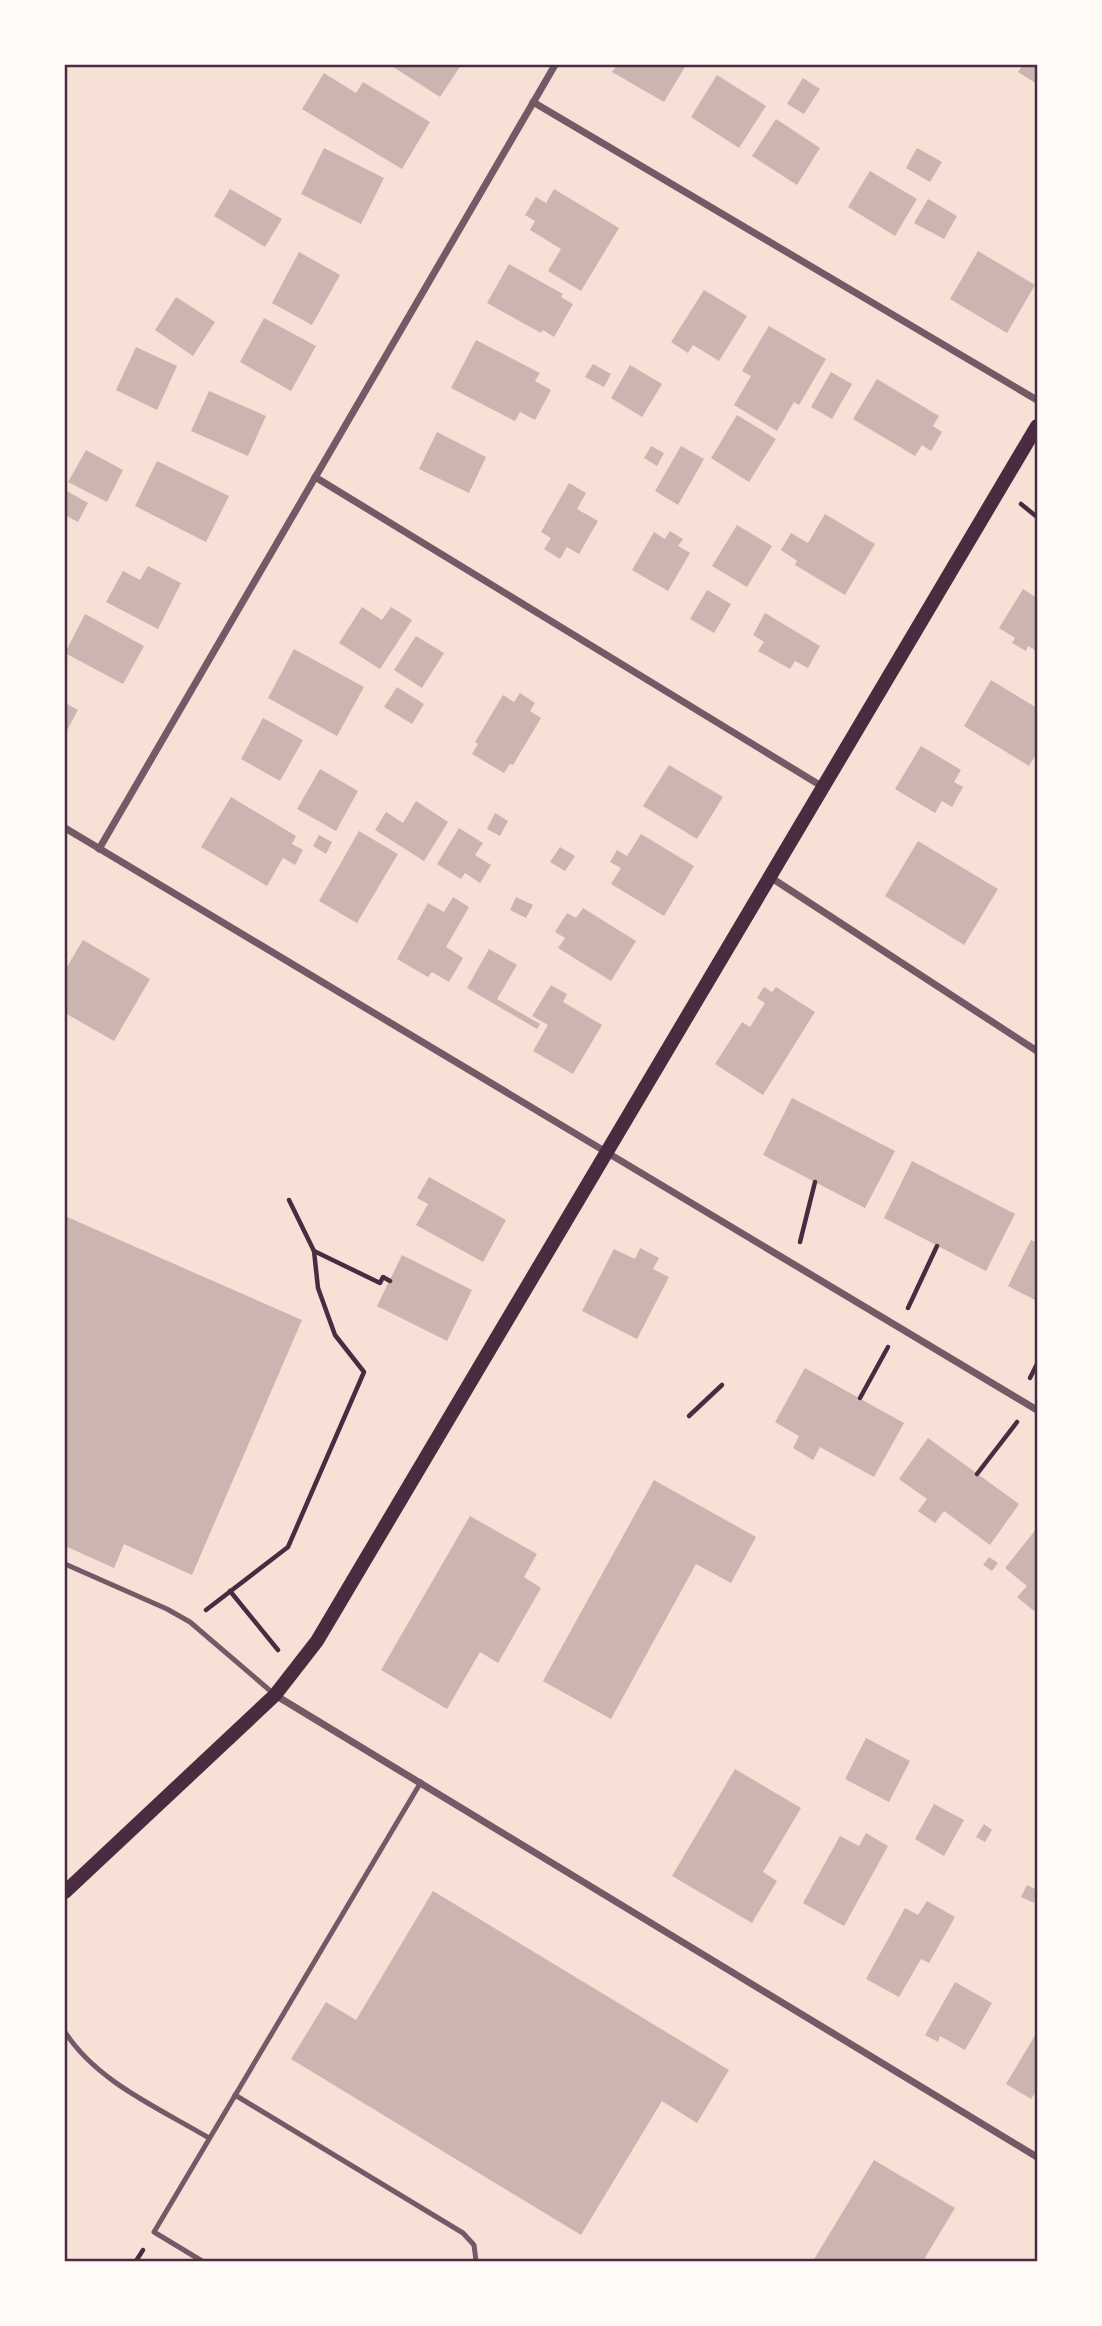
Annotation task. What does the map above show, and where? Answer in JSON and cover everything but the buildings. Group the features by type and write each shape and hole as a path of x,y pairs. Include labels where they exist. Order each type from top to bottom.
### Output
{"main road":[{"path":"65,1892 275,1695 335,1614 1037,426"}],"street":[{"path":"99,849 555,65"},
{"path":"533,102 1037,400"},
{"path":"315,477 823,787"},
{"path":"65,828 1037,1410"},
{"path":"770,877 1037,1051"},
{"path":"275,1695 1037,2157"}],"lane":[{"path":"65,1564 167,1609 190,1622 275,1695"},
{"path":"202,2261 153,2232 421,1782"},
{"path":"65,2032 81,2054 100,2073 209,2138"},
{"path":"235,2095 463,2233 474,2245 476,2261"}],"path":[{"path":"795,1265 815,1182"},
{"path":"190,1622 288,1547 364,1372 335,1335 318,1288 314,1251 289,1200"},
{"path":"860,1398 899,1327 937,1245"},
{"path":"314,1251 380,1283 383,1277 390,1281"},
{"path":"689,1416 722,1385"},
{"path":"977,1474 1029,1405"},
{"path":"230,1591 295,1670"}]}
